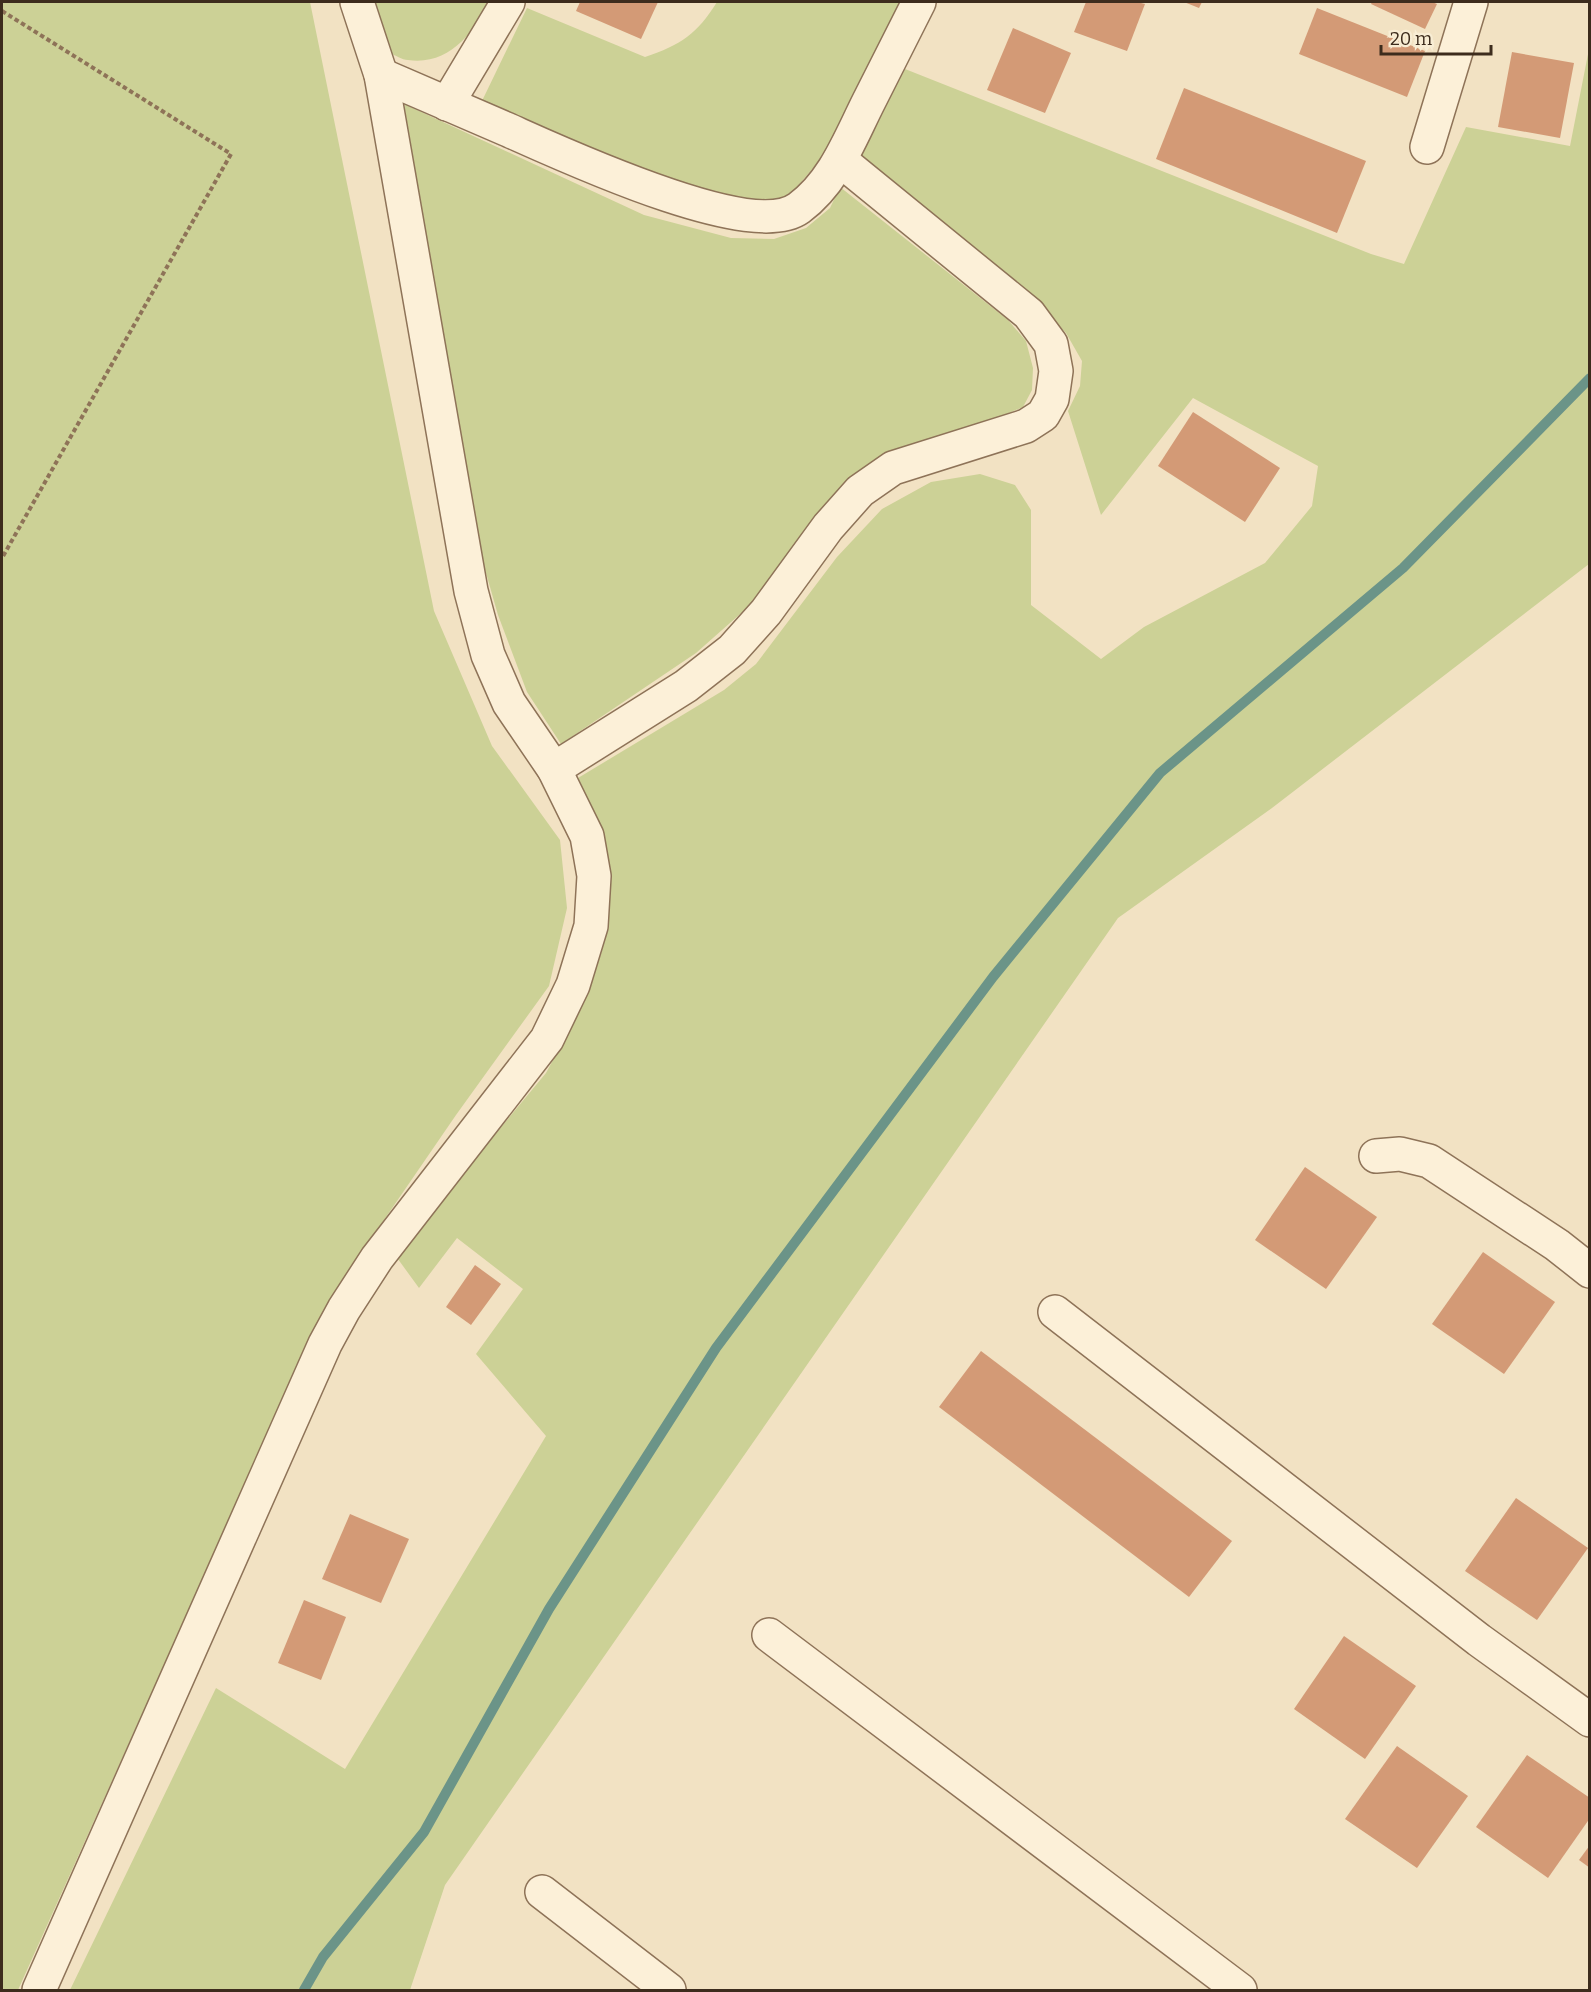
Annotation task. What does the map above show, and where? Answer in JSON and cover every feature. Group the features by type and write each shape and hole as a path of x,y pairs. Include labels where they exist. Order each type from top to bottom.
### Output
{"street":[{"path":"39,1990 325,1344 344,1309 377,1258 548,1039 573,985 591,926 594,876 587,836 554,769 509,703 488,655 471,591 381,75 357,2"},
{"path":"447,104 508,2"},
{"path":"381,75 623,181 689,202 736,213 772,215 796,210 814,196 834,171 919,2"},
{"path":"1427,147 1471,2"},
{"path":"554,769 686,686 732,650 766,612 828,527 860,491 893,468 1026,426 1043,415 1052,399 1056,371 1051,344 1029,314 840,160"},
{"path":"1376,1156 1400,1154 1429,1161 1557,1245 1590,1271"},
{"path":"1055,1312 1469,1632 1590,1720"},
{"path":"769,1635 1240,1990"},
{"path":"542,1892 669,1990"}],"path":[{"path":"2,11 231,154 2,558"}],"green space":[{"path":"2,2 310,2 434,611 492,746 560,840 567,908 549,986 456,1115 338,1287 205,1574 18,1990 2,1990"},
{"path":"375,2 492,2 477,25 448,52 436,58 406,60 390,53"},
{"path":"717,2 905,2 835,135 815,166 790,195 769,203 732,201 682,184 481,103 527,8 645,57 669,48 687,37 710,13"},
{"path":"1589,49 1589,564 1272,808 1118,918 445,1885 410,1990 70,1990 216,1688 345,1769 546,1436 476,1354 523,1289 457,1238 419,1288 395,1255 546,1073 584,1003 602,951 609,885 601,828 578,778 724,690 756,664 837,557 882,509 931,482 980,474 1015,485 1031,510 1031,605 1101,659 1144,627 1265,563 1312,506 1318,466 1193,398 1101,515 1068,411 1080,386 1082,361 1066,333 1026,291 858,159 905,69 1371,254 1404,264 1466,127 1570,146"},
{"path":"404,104 644,215 731,238 774,239 806,228 830,208 840,187 1008,320 1026,341 1033,368 1032,390 1023,407 885,453 853,475 822,511 756,600 696,653 561,744 527,692 498,615 482,559"}],"building":[{"path":"580,2 658,2 641,39 576,11"},
{"path":"1086,2 1145,4 1127,51 1074,32"},
{"path":"1184,2 1202,2 1199,8"},
{"path":"1372,2 1432,2 1437,4 1425,29 1371,4"},
{"path":"1317,8 1425,51 1407,97 1299,54"},
{"path":"1013,28 1071,53 1045,113 987,90"},
{"path":"1512,52 1574,63 1560,138 1498,127"},
{"path":"1184,88 1366,161 1337,233 1156,159"},
{"path":"1193,412 1280,468 1245,522 1158,466"},
{"path":"1305,1167 1377,1217 1326,1289 1255,1240"},
{"path":"1483,1252 1555,1302 1504,1374 1432,1324"},
{"path":"475,1265 501,1284 471,1325 446,1307"},
{"path":"981,1351 1232,1541 1189,1597 939,1407"},
{"path":"1516,1498 1588,1548 1537,1620 1465,1571"},
{"path":"350,1514 409,1539 381,1603 322,1579"},
{"path":"304,1600 346,1617 321,1680 278,1663"},
{"path":"1344,1636 1416,1686 1365,1759 1294,1709"},
{"path":"1397,1746 1468,1796 1417,1868 1345,1819"},
{"path":"1527,1755 1590,1798 1590,1818 1548,1878 1476,1827"},
{"path":"1590,1845 1590,1868 1579,1860"}],"waterway":[{"path":"304,1990 323,1957 424,1832 549,1609 716,1348 993,977 1160,773 1403,568 1590,378"}]}
